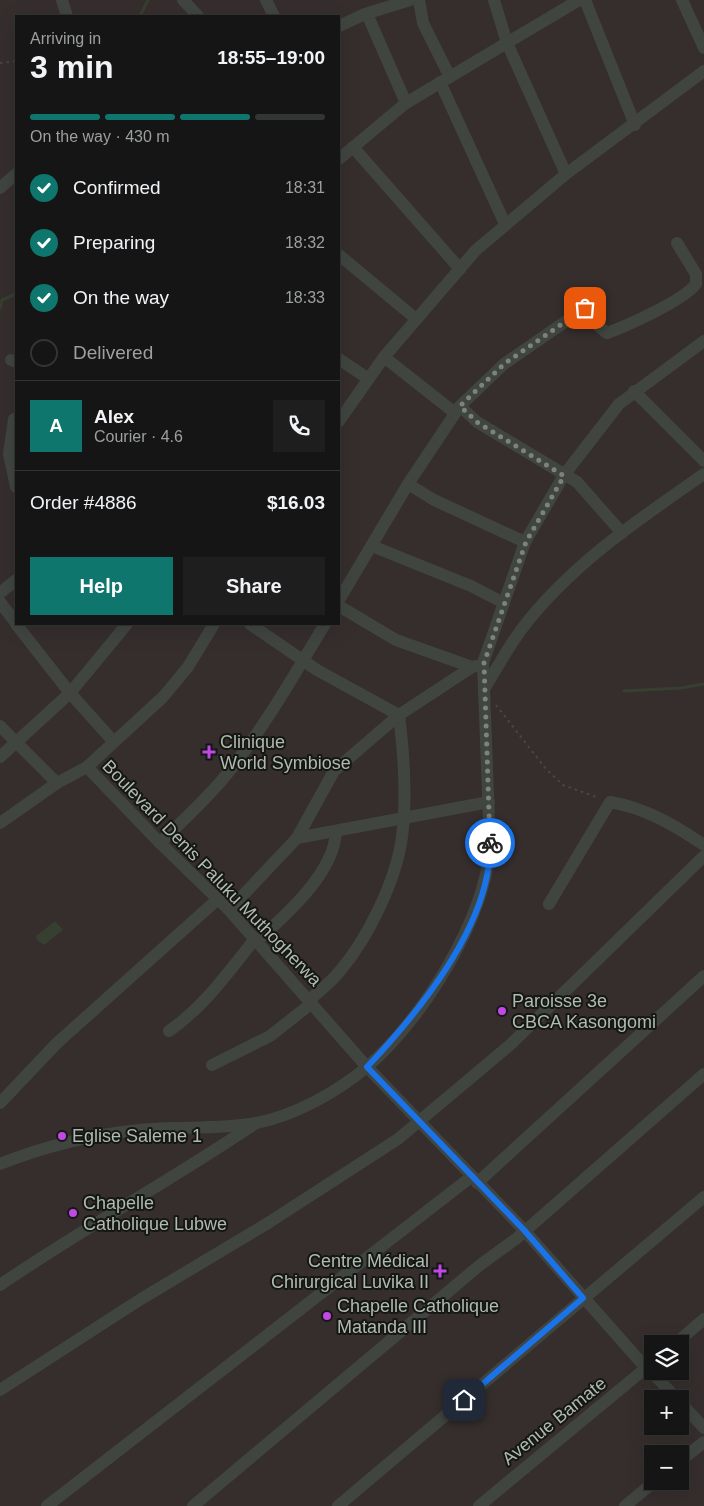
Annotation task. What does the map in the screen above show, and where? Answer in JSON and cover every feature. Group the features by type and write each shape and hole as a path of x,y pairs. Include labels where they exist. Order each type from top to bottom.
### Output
{"street":[{"path":"62,0 67,15"},
{"path":"183,0 197,15"},
{"path":"266,0 274,15"},
{"path":"340,26 367,14 410,0"},
{"path":"418,0 422,23 505,224"},
{"path":"494,0 507,43 566,174"},
{"path":"340,158 406,103 579,0"},
{"path":"586,0 635,125"},
{"path":"682,0 704,48"},
{"path":"367,14 406,103"},
{"path":"340,419 367,378 415,318 476,250 566,174 635,125 704,70"},
{"path":"353,147 460,269"},
{"path":"0,188 15,175"},
{"path":"340,598 408,484 457,410 504,364 585,308 596,324 607,333 620,329 686,294 701,279 677,243"},
{"path":"340,256 415,318"},
{"path":"229,910 297,838 334,771 399,716 478,665 504,604 526,542 564,476 598,429 619,404 634,391 704,341"},
{"path":"384,357 457,410 564,476 577,482 622,533"},
{"path":"340,360 367,378"},
{"path":"634,391 704,461"},
{"path":"14,419 10,454 15,482"},
{"path":"484,689 521,631 540,607 580,568 622,533 704,474"},
{"path":"408,484 434,500 526,542"},
{"path":"372,546 471,586 504,604"},
{"path":"0,593 15,581"},
{"path":"0,602 15,623"},
{"path":"340,607 396,640 478,665"},
{"path":"17,625 70,693 113,742"},
{"path":"0,823 57,782 87,767 163,697 188,668 213,625"},
{"path":"251,625 303,661 399,716"},
{"path":"160,843 226,776 256,735 324,625"},
{"path":"0,757 70,693 120,627"},
{"path":"0,1285 118,1209 211,1154 256,1123 306,1105 367,1067 429,996 451,960 472,918 489,870 489,802 484,689 478,665"},
{"path":"212,1065 270,1036 311,1002 340,972 356,951 367,930 399,852 403,818 403,762 399,716"},
{"path":"0,726 57,782"},
{"name":"Boulevard Denis Paluku Muthogherwa","path":"87,767 160,843 229,910 367,1067 524,1230 644,1366"},
{"path":"297,838 489,802"},
{"path":"549,904 610,802 643,810 673,824 704,845"},
{"path":"169,1031 183,1022 216,988 256,940 302,897 315,881 331,852 336,831"},
{"path":"0,1390 141,1299 268,1223 398,1140 511,1044 704,856"},
{"path":"0,1102 58,1043 218,899"},
{"path":"47,1506 474,1180 704,976"},
{"path":"193,1506 524,1230 704,1074"},
{"path":"0,1164 34,1150 85,1138 139,1130 256,1123"},
{"path":"338,1506 704,1197"},
{"path":"685,1335 704,1319"},
{"name":"Avenue Bamate","path":"479,1506 644,1370"},
{"name":"Boulevard Denis Paluku Muthogherwa","path":"662,1380 670,1390"},
{"path":"689,1412 704,1428"},
{"path":"689,1454 704,1442"},
{"path":"625,1506 645,1490"}],"path":[{"path":"0,63 15,61"},
{"path":"484,689 546,769 563,785 610,802"}],"shaded area":[{"path":"0,0 704,0 704,1506 0,1506"},
{"path":"55,921 63,930 44,945 37,940 36,936"}],"waterway":[{"path":"140,15 148,0"},
{"path":"0,308 2,300 15,294"},
{"path":"624,691 681,688 704,684"}],"way so far":[{"path":"490,843 484,663 526,542 564,476 477,422 460,406 504,364 585,308"}],"place":[{"name":"Clinique World Symbiose","path":"209,752"},
{"name":"Paroisse 3e CBCA Kasongomi","path":"502,1011"},
{"name":"Eglise Saleme 1","path":"62,1136"},
{"name":"Chapelle Catholique Lubwe","path":"73,1213"},
{"name":"Centre Médical Chirurgical Luvika II","path":"440,1271"},
{"name":"Chapelle Catholique Matanda III","path":"327,1316"}],"route":[{"path":"464,1400 583,1298 524,1230 367,1067 400,1032 429,996 451,960 472,918 484,887 489,870 490,843"}]}
